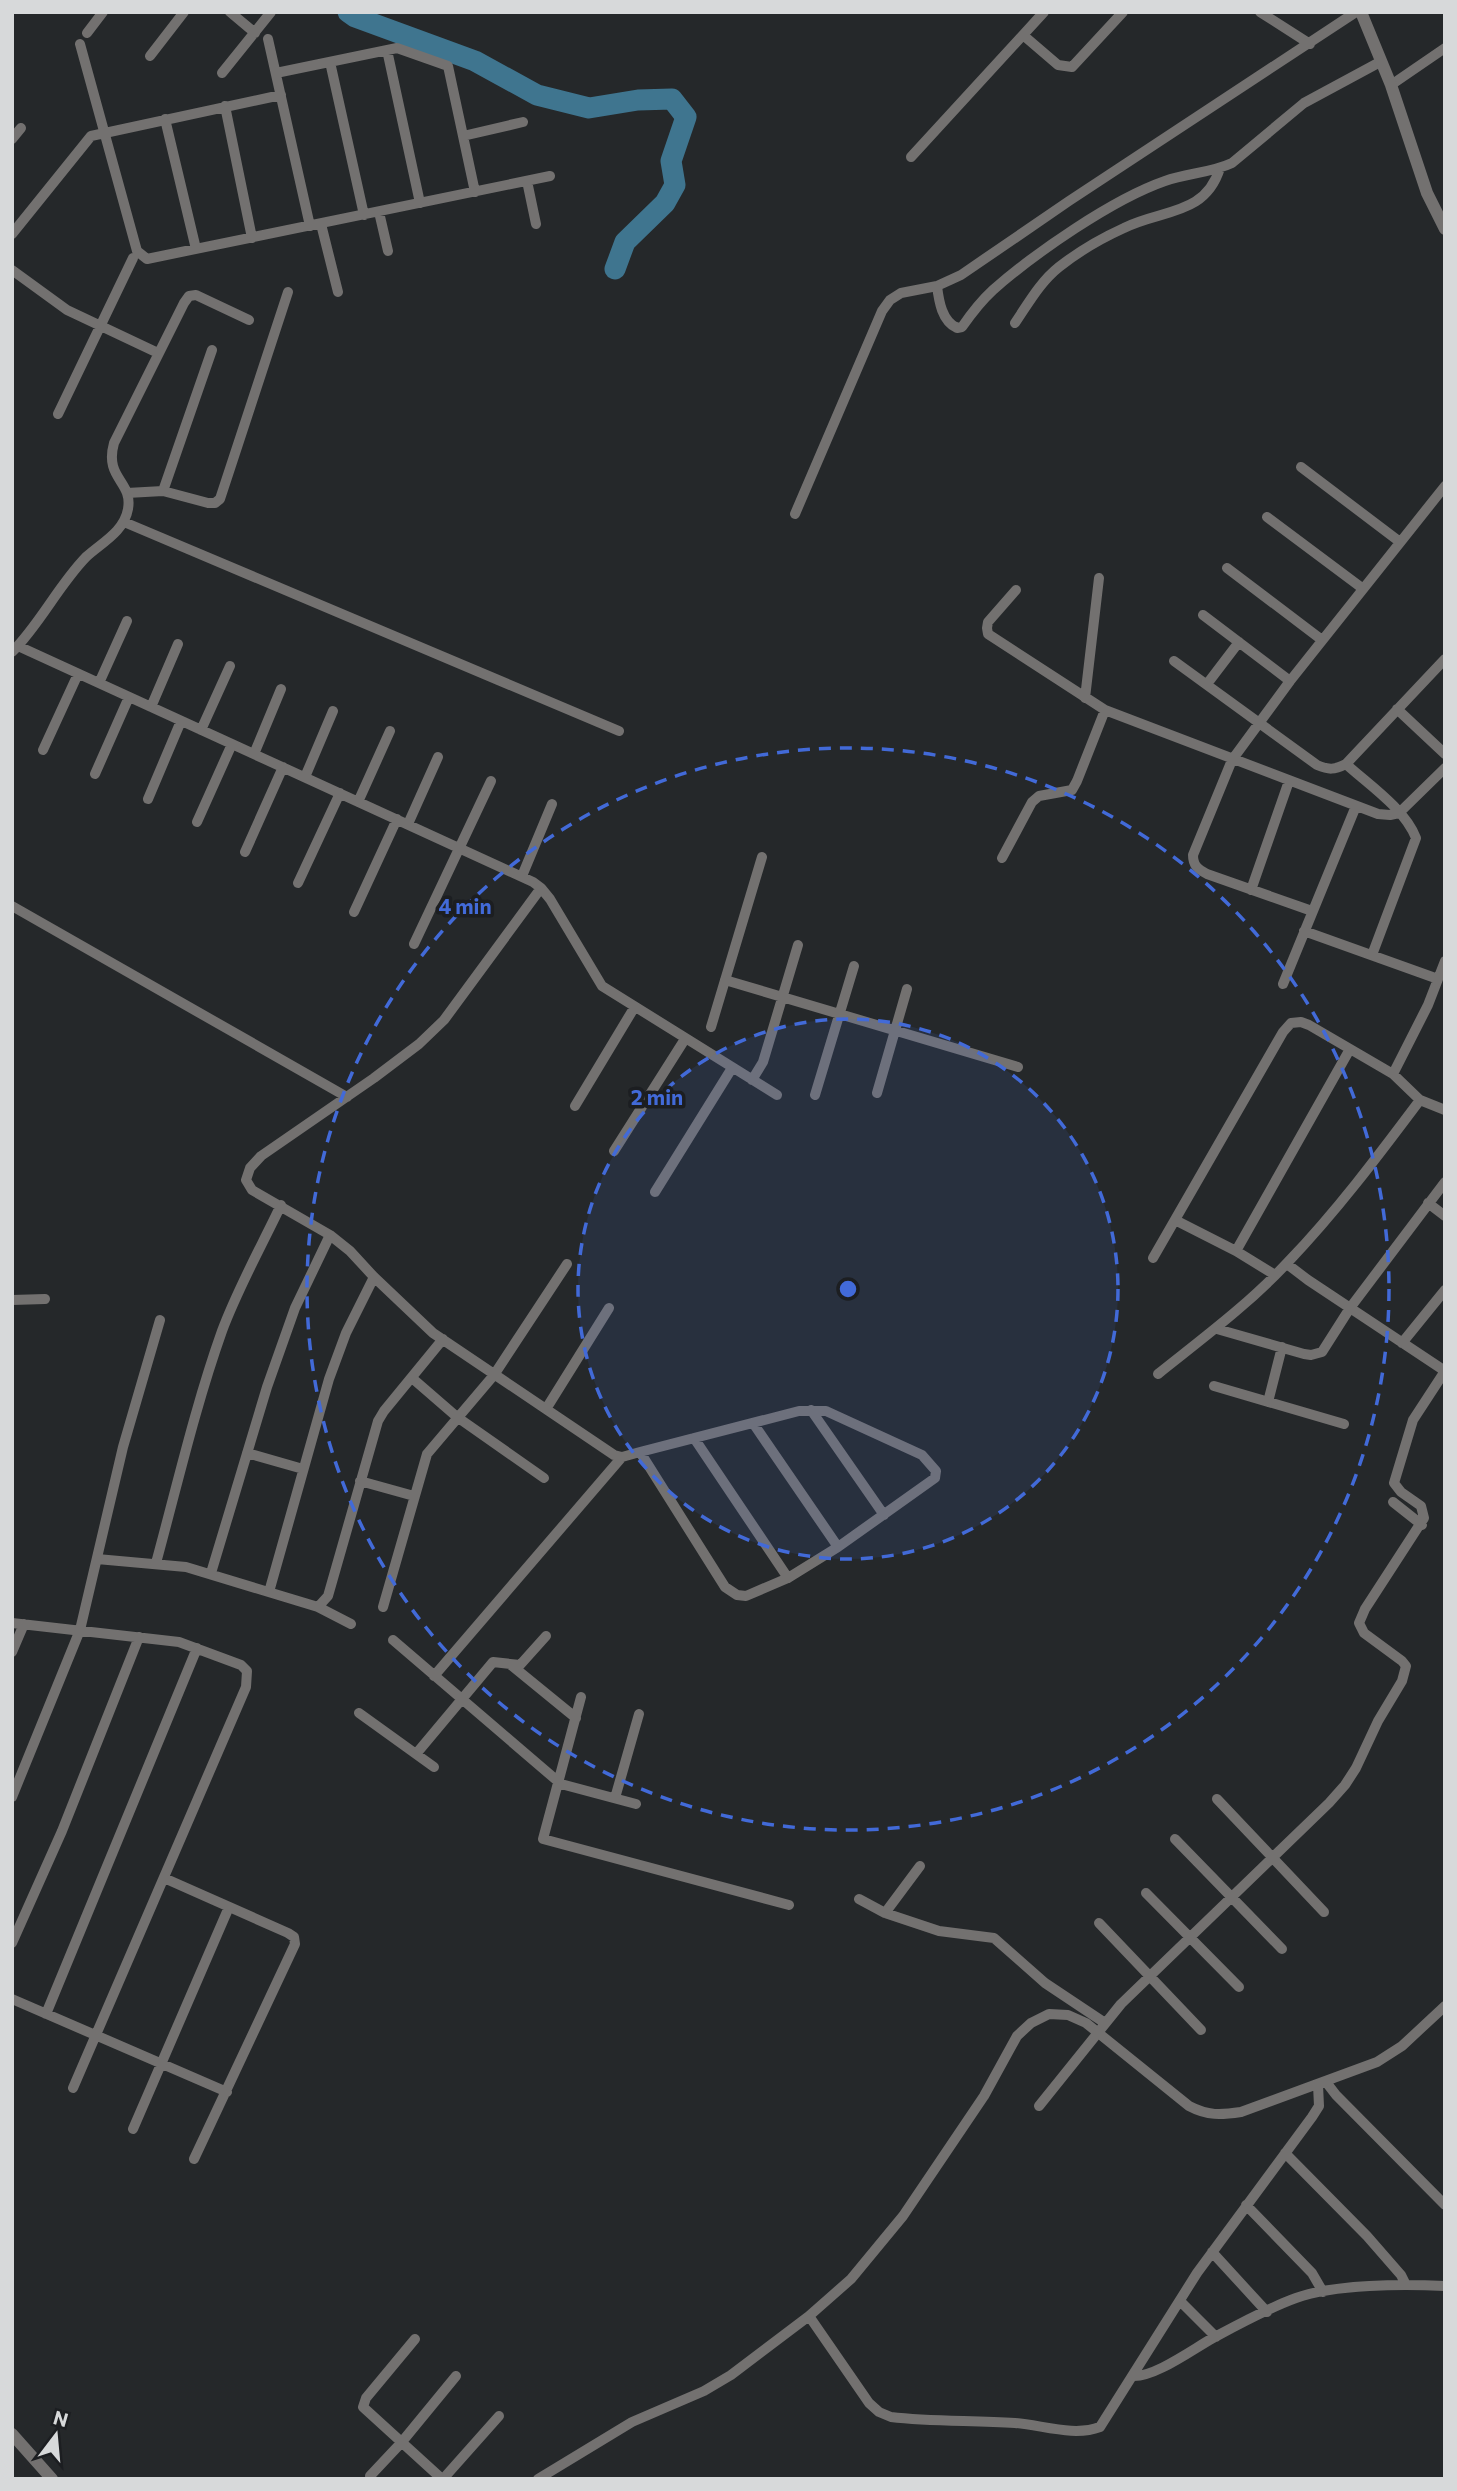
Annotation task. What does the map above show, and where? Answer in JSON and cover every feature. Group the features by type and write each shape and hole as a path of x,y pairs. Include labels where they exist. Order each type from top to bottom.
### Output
{"street":[{"path":"88,33 103,12"},
{"path":"150,56 184,12"},
{"path":"230,12 255,33"},
{"path":"222,73 271,12"},
{"path":"911,157 1044,12"},
{"path":"1023,35 1058,65 1072,68 1123,12"},
{"path":"1259,12 1310,44"},
{"path":"795,514 882,311 890,300 901,293 937,286 961,275 1069,201 1359,12 1391,85 1427,193 1445,229"},
{"path":"268,39 316,225 338,292"},
{"path":"80,44 137,251 147,259 550,176"},
{"path":"276,73 397,48 448,66 475,192"},
{"path":"1391,85 1445,48"},
{"path":"387,50 420,203"},
{"path":"330,62 364,215"},
{"path":"937,286 939,301 947,321 957,328 962,327 993,290 1082,225 1134,194 1165,181 1220,168 1241,156 1304,103 1380,62"},
{"path":"12,234 91,135 281,95"},
{"path":"225,106 252,238"},
{"path":"165,118 195,249"},
{"path":"463,136 523,122"},
{"path":"12,139 20,128"},
{"path":"1015,323 1043,282 1059,267 1125,227 1193,205 1208,193 1220,168"},
{"path":"527,181 536,224"},
{"path":"379,212 388,251"},
{"path":"58,414 133,258"},
{"path":"12,270 67,310 158,353"},
{"path":"127,493 163,491 208,503 215,503 220,499 288,292"},
{"path":"249,320 202,296 189,296 114,443 110,457 111,466 127,493 129,508 124,522 73,572 15,649 99,683 522,876 541,888 550,899 602,986 777,1095"},
{"path":"163,491 212,350"},
{"path":"1301,467 1399,542"},
{"path":"1312,911 1207,874 1193,862 1194,855 1232,760 1362,588 1445,486"},
{"path":"1267,517 1362,588"},
{"path":"124,522 619,731"},
{"path":"1227,568 1322,640"},
{"path":"1085,698 1099,578"},
{"path":"1016,590 988,622 986,628 989,634 1105,710 1378,814 1399,813 1445,768"},
{"path":"1203,615 1290,681"},
{"path":"99,683 127,621"},
{"path":"1207,684 1239,642"},
{"path":"150,707 178,644"},
{"path":"1174,661 1317,765 1328,770 1346,764 1445,659"},
{"path":"201,730 230,666"},
{"path":"43,750 78,674"},
{"path":"254,754 281,689"},
{"path":"94,774 129,697"},
{"path":"1397,709 1445,754"},
{"path":"1002,858 1032,802 1039,796 1072,790 1105,710"},
{"path":"305,777 332,711"},
{"path":"148,799 181,721"},
{"path":"358,802 390,731"},
{"path":"197,822 232,744"},
{"path":"408,824 438,757"},
{"path":"1346,764 1399,813 1416,838 1372,955"},
{"path":"245,852 283,767"},
{"path":"414,944 491,781"},
{"path":"1251,890 1289,781"},
{"path":"298,883 340,793"},
{"path":"522,876 552,804"},
{"path":"1283,984 1356,806"},
{"path":"354,912 397,819"},
{"path":"711,1027 762,857"},
{"path":"541,888 444,1020 419,1044 261,1156 250,1168 246,1180 252,1190 330,1235 350,1251 413,1316 443,1339 605,1451 622,1457"},
{"path":"12,906 347,1097"},
{"path":"1304,930 1438,979"},
{"path":"752,1080 763,1062 798,945"},
{"path":"1393,1074 1428,1005 1445,961"},
{"path":"816,1095 854,966"},
{"path":"725,980 1018,1067"},
{"path":"877,1093 907,989"},
{"path":"575,1106 635,1008"},
{"path":"1153,1258 1283,1032 1292,1023 1309,1025 1393,1074 1420,1100 1445,1110"},
{"path":"614,1151 685,1039"},
{"path":"1236,1251 1350,1049"},
{"path":"655,1192 732,1068"},
{"path":"1158,1374 1217,1329 1287,1264 1377,1157 1420,1100"},
{"path":"1217,1329 1311,1355 1322,1352 1350,1308 1445,1181"},
{"path":"1428,1203 1445,1216"},
{"path":"156,1563 204,1387 222,1332 281,1205"},
{"path":"1175,1220 1236,1251 1275,1275"},
{"path":"211,1573 267,1387 295,1308 330,1235"},
{"path":"383,1607 427,1454 494,1375 567,1264"},
{"path":"1039,2106 1105,2023 1345,1786 1405,1673 1406,1667 1402,1661 1364,1633 1359,1623 1365,1609 1422,1525 1424,1518 1421,1506 1401,1492 1394,1483 1413,1420 1445,1371 1287,1264"},
{"path":"269,1592 329,1379 346,1333 374,1277"},
{"path":"1402,1343 1445,1290"},
{"path":"12,1300 45,1299"},
{"path":"546,1409 609,1308"},
{"path":"12,1797 80,1630 123,1447 160,1320"},
{"path":"318,1607 328,1596 378,1421 443,1339"},
{"path":"1268,1402 1282,1348"},
{"path":"412,1378 457,1417 544,1478"},
{"path":"1214,1386 1344,1424"},
{"path":"434,1676 622,1457 640,1452 753,1423 811,1410 826,1411 912,1449 929,1461 936,1471 935,1478 838,1547 788,1578 746,1595 730,1592 640,1452"},
{"path":"811,1410 884,1515"},
{"path":"753,1423 838,1547"},
{"path":"694,1438 788,1578"},
{"path":"247,1452 303,1469"},
{"path":"360,1481 414,1496"},
{"path":"1393,1502 1422,1525"},
{"path":"97,1559 156,1563 211,1573 318,1607 351,1624"},
{"path":"12,1623 180,1642 241,1665 247,1671 247,1678 164,1878 73,2088"},
{"path":"12,1652 24,1624"},
{"path":"416,1754 493,1662 520,1665 546,1636"},
{"path":"12,1943 62,1831 139,1637"},
{"path":"393,1640 559,1782 636,1804"},
{"path":"46,2014 197,1648"},
{"path":"510,1664 576,1718"},
{"path":"581,1697 543,1839 789,1905"},
{"path":"359,1713 433,1767"},
{"path":"615,1798 639,1714"},
{"path":"1217,1799 1324,1912"},
{"path":"1175,1839 1282,1949"},
{"path":"885,1913 920,1866"},
{"path":"164,1878 288,1933 294,1937 295,1944 194,2160"},
{"path":"1146,1893 1239,1987"},
{"path":"859,1899 885,1913 939,1931 994,1938 1053,1989 1105,2023"},
{"path":"133,2129 229,1907"},
{"path":"1099,1923 1201,2030"},
{"path":"12,1999 227,2092"},
{"path":"538,2479 632,2423 705,2391 731,2375 809,2316 851,2280 903,2216 984,2096 1017,2036 1031,2023 1049,2014 1068,2015 1086,2023 1189,2106 1203,2114 1219,2116 1241,2112 1377,2062 1402,2046 1444,2008"},
{"path":"809,2316 869,2403 879,2412 891,2417 1018,2423 1091,2431 1100,2427 1212,2252 1319,2106 1322,2084"},
{"path":"1322,2084 1445,2205"},
{"path":"1285,2153 1367,2236 1401,2275 1406,2285"},
{"path":"1245,2206 1306,2267 1323,2292"},
{"path":"1212,2252 1267,2312"},
{"path":"1132,2376 1146,2375 1296,2298 1323,2292 1406,2285 1445,2286"},
{"path":"1180,2301 1216,2337"},
{"path":"415,2339 363,2403 366,2412 443,2479 499,2416"},
{"path":"370,2476 456,2376"},
{"path":"12,2434 52,2479"}],"waterway":[{"path":"348,12 355,17 475,61 537,95 589,108 638,100 672,99 686,117 671,161 675,185 665,203 625,242 615,269"}]}
